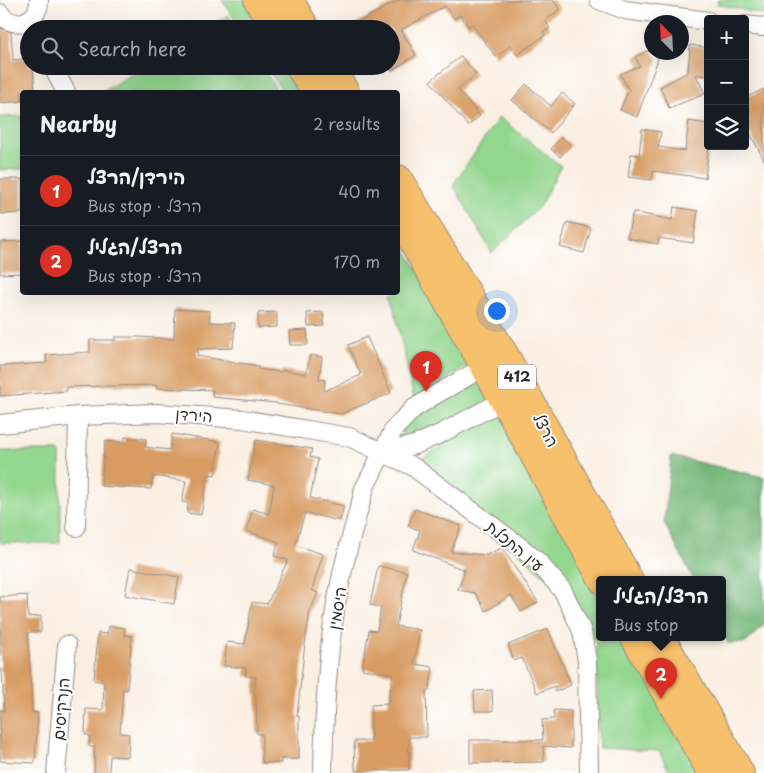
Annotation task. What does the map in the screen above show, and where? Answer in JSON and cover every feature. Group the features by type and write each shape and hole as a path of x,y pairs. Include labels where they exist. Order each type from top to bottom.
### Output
{"main road":[{"path":"258,0 270,20"},
{"path":"289,0 301,20"},
{"path":"305,75 315,90"},
{"path":"335,75 344,90"},
{"name":"הרצל","path":"400,182 505,356 627,576"},
{"name":"הרצל","path":"400,219 504,400 601,576"},
{"path":"637,641 712,773"},
{"path":"663,641 740,773"}],"street":[{"path":"33,20 39,0"},
{"path":"600,0 625,10 704,20"},
{"path":"0,13 8,21 20,24"},
{"path":"749,25 764,27"},
{"path":"57,75 65,90"},
{"name":"היסמין","path":"323,773 326,689 334,617 363,491 394,429 413,409 484,367"},
{"path":"383,452 415,445 504,400"},
{"name":"הירדן","path":"0,424 78,416 156,412 242,419 349,437 383,452"},
{"path":"76,527 78,416"},
{"name":"עין התכלת","path":"383,452 419,470 518,545 538,561 563,591 582,631 587,661 589,773"},
{"name":"הנרקיסים","path":"56,773 67,645"}],"green space":[{"path":"222,0 246,0 259,20 235,20"},
{"path":"718,0 764,0 764,15 717,4"},
{"path":"228,15 231,20 220,20"},
{"path":"130,75 267,75 277,90 105,90"},
{"path":"272,75 295,75 305,90 282,90"},
{"path":"20,116 20,169 0,170 0,117"},
{"path":"499,117 561,166 539,207 492,253 453,185"},
{"path":"400,240 471,364 414,399 391,295 400,295"},
{"path":"482,372 495,400 407,440 402,436 402,427"},
{"path":"500,411 596,584 596,641 627,641 701,773 670,773 659,751 599,748 596,644 580,608 418,461"},
{"path":"0,451 60,451 60,543 0,543"},
{"path":"671,456 764,477 764,625 746,643 728,643 726,639 726,576 692,576 664,523"}],"building":[{"path":"399,0 553,0 560,9 545,21 550,28 543,32 545,35 517,55 510,46 496,57 472,24 469,27 460,15 454,19 445,6 401,30 416,55 400,65 400,20 362,20"},
{"path":"0,28 11,32 13,60 20,59 20,75 34,75 35,90 20,90 20,101 0,103"},
{"path":"690,45 704,47 704,76 696,75 704,94 669,108 660,87 688,72"},
{"path":"644,52 644,60 658,60 637,117 620,110 629,90 620,74 640,66 635,57"},
{"path":"461,56 476,74 458,90 480,116 468,126 430,81"},
{"path":"526,84 551,106 562,93 575,104 551,133 512,100"},
{"path":"764,89 764,160 749,132 749,96"},
{"path":"689,121 704,123 704,150 708,150 705,178 653,171 652,180 628,177 631,154 639,155 642,129 661,132 658,147 685,151"},
{"path":"561,137 571,145 560,157 551,149"},
{"path":"0,179 20,179 20,213 0,214"},
{"path":"674,207 698,211 693,243 659,238 658,244 627,238 633,212 672,220"},
{"path":"567,222 591,228 584,253 560,247"},
{"path":"20,241 20,273 0,274 0,242"},
{"path":"175,309 210,311 209,322 235,323 233,348 198,349 197,356 258,366 258,369 282,372 283,370 306,374 310,355 322,357 319,379 325,380 324,391 361,375 348,345 367,337 391,393 341,414 277,403 212,397 213,390 156,388 157,385 66,387 67,391 0,396 0,366 47,363 46,355 90,352 90,340 115,340 115,337 174,339"},
{"path":"277,312 277,327 258,328 258,313"},
{"path":"323,312 324,326 308,327 307,313"},
{"path":"307,330 308,345 290,345 289,331"},
{"path":"172,434 220,442 215,475 208,474 201,515 187,513 188,503 182,502 186,481 153,476 151,489 101,486 105,441 124,443 125,437 146,439 145,447 170,450"},
{"path":"256,440 312,449 310,457 318,459 310,498 344,506 340,521 305,513 295,545 323,554 312,590 318,593 310,611 304,651 297,716 299,716 299,759 281,759 281,763 262,763 262,734 257,734 256,695 254,694 256,677 245,676 246,668 224,666 227,642 245,644 252,602 267,604 288,560 274,556 279,542 246,531 253,509 269,514 274,485 248,480"},
{"path":"415,509 461,526 451,552 486,555 502,548 538,602 521,612 511,595 486,611 475,593 458,590 465,570 413,550 420,530 408,526"},
{"path":"378,566 407,572 396,626 420,630 414,664 433,667 429,691 426,691 427,737 409,737 409,770 355,771 354,741 371,741 371,705 388,704 393,674 362,669 369,630 377,631 381,607 370,605"},
{"path":"130,568 179,577 174,604 125,595"},
{"path":"27,595 28,617 41,616 41,632 28,632 32,712 38,713 35,763 0,761 0,710 4,711 2,671 0,671 0,597"},
{"path":"108,626 124,628 124,635 132,636 127,690 123,689 120,733 129,734 128,757 110,756 109,773 94,773 95,747 89,747 90,735 85,735 86,709 103,710 104,682 94,680 98,633 107,634"},
{"path":"548,629 571,685 555,692 555,686 537,693 522,658 514,661 508,645"},
{"path":"492,690 493,711 475,711 474,691"},
{"path":"554,710 571,711 571,748 543,746 544,762 470,763 470,740 543,740 542,720 554,719"}],"place":[{"name":"הירדן/הרצל","path":"426,392"},
{"name":"הרצל/הגליל","path":"661,699"}]}
